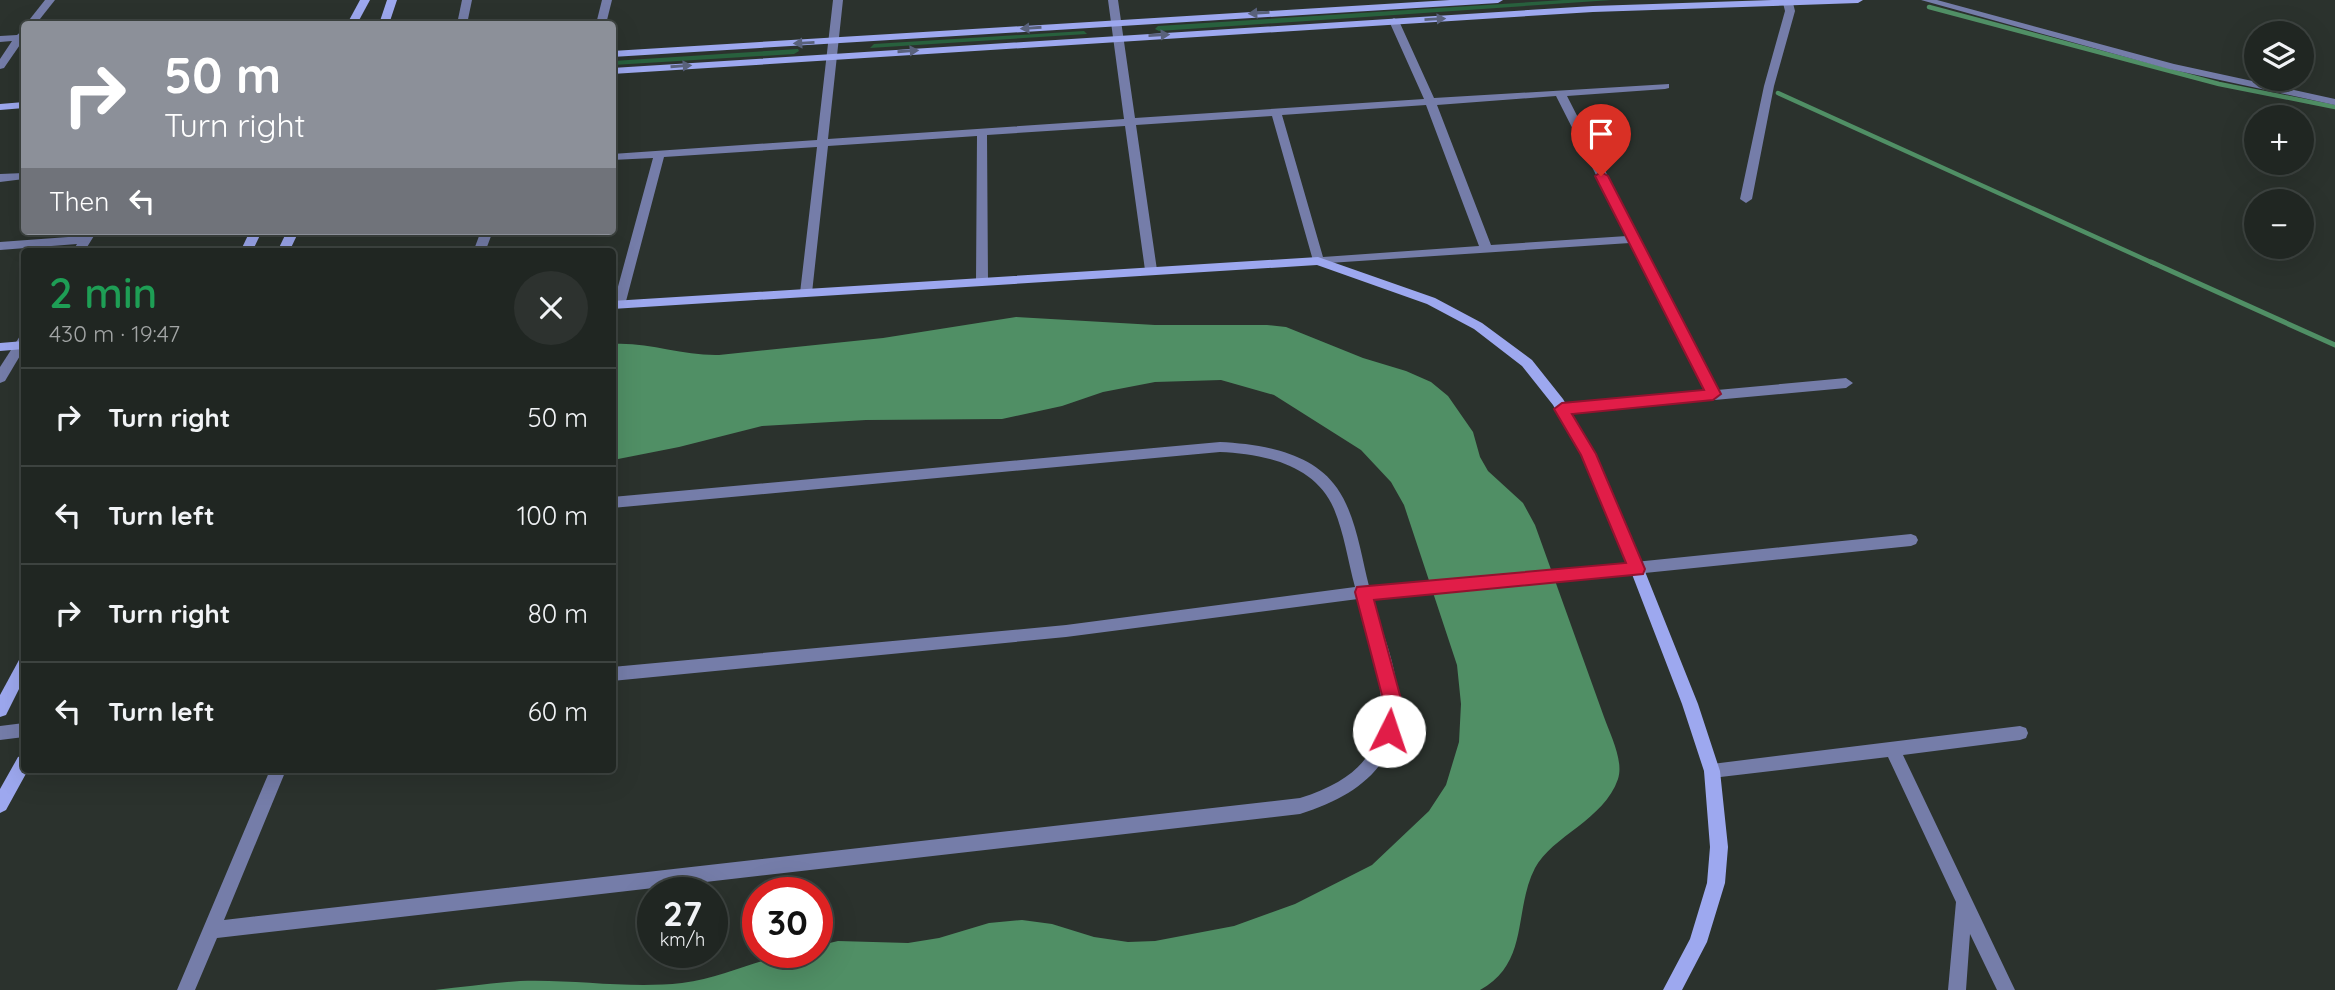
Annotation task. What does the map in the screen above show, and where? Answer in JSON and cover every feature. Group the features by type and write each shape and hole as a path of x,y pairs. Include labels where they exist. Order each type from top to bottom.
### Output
{"main road":[{"path":"354,21 365,0"},
{"path":"385,21 392,0"},
{"path":"616,54 1386,3 1498,0"},
{"path":"616,71 1665,3 1858,0"},
{"path":"0,107 21,105"},
{"path":"616,305 1318,261 1431,301 1478,326 1527,363 1562,409 1588,454 1690,704 1712,771 1719,847 1716,883 1698,942 1672,990"},
{"path":"0,347 21,343"},
{"path":"0,710 21,671"},
{"path":"0,805 21,767"}],"street":[{"path":"33,21 50,0"},
{"path":"463,21 467,0"},
{"path":"602,21 607,0"},
{"path":"806,293 825,143 838,0"},
{"path":"1113,0 1151,270"},
{"path":"1926,0 2173,67 2335,102"},
{"path":"1746,199 1769,86 1790,11 1788,3"},
{"path":"1394,21 1430,101 1486,248"},
{"path":"0,39 21,35"},
{"path":"0,65 21,36"},
{"path":"616,157 1665,86"},
{"path":"1560,93 1713,394"},
{"path":"1276,112 1318,261 1633,239"},
{"path":"982,132 982,282"},
{"path":"616,305 659,154"},
{"path":"0,178 21,176"},
{"path":"0,246 88,236"},
{"path":"1364,278 1356,266 1357,262 1366,258"},
{"path":"0,378 21,346"},
{"path":"1562,409 1846,383"},
{"path":"212,930 1300,806 1319,802 1349,786 1373,764 1389,731 1392,716 1388,679 1340,507 1328,489 1299,464 1279,454 1257,449 1220,447 616,503"},
{"path":"616,674 1066,631 1363,592 1387,593 1912,540"},
{"path":"0,733 21,730"},
{"path":"1712,771 2020,733"},
{"path":"1892,750 2006,990"},
{"path":"186,990 277,773"},
{"path":"1957,990 1964,901"}],"shaded area":[{"path":"1563,0 1612,0 1159,31 1155,29 1158,26"},
{"path":"1084,31 1087,34 870,48 874,44"},
{"path":"799,51 794,54 616,65 616,61"},
{"path":"1016,317 1155,325 1267,325 1286,327 1431,382 1448,396 1473,432 1480,457 1488,471 1523,503 1535,525 1618,756 1618,779 1602,806 1553,846 1535,868 1528,884 1514,951 1507,966 1496,979 1480,990 435,990 520,981 662,985 700,980 742,968 833,968 833,942 908,943 939,938 989,923 1022,920 1052,924 1094,937 1128,942 1155,941 1234,926 1295,904 1372,865 1429,811 1446,785 1459,742 1461,704 1457,665 1404,505 1391,482 1361,450 1274,395 1221,380 1155,382 1103,392 1062,406 1002,419 866,420 762,426 616,459 616,344 719,355 883,338"}],"waterway":[{"path":"1929,7 2219,84 2335,107"},
{"path":"1778,93 2155,264"},
{"path":"2151,262 2335,345"}],"route":[{"path":"1389,731 1392,699 1363,592 1387,593 1637,569 1588,454 1562,409 1713,394 1601,176"}]}
